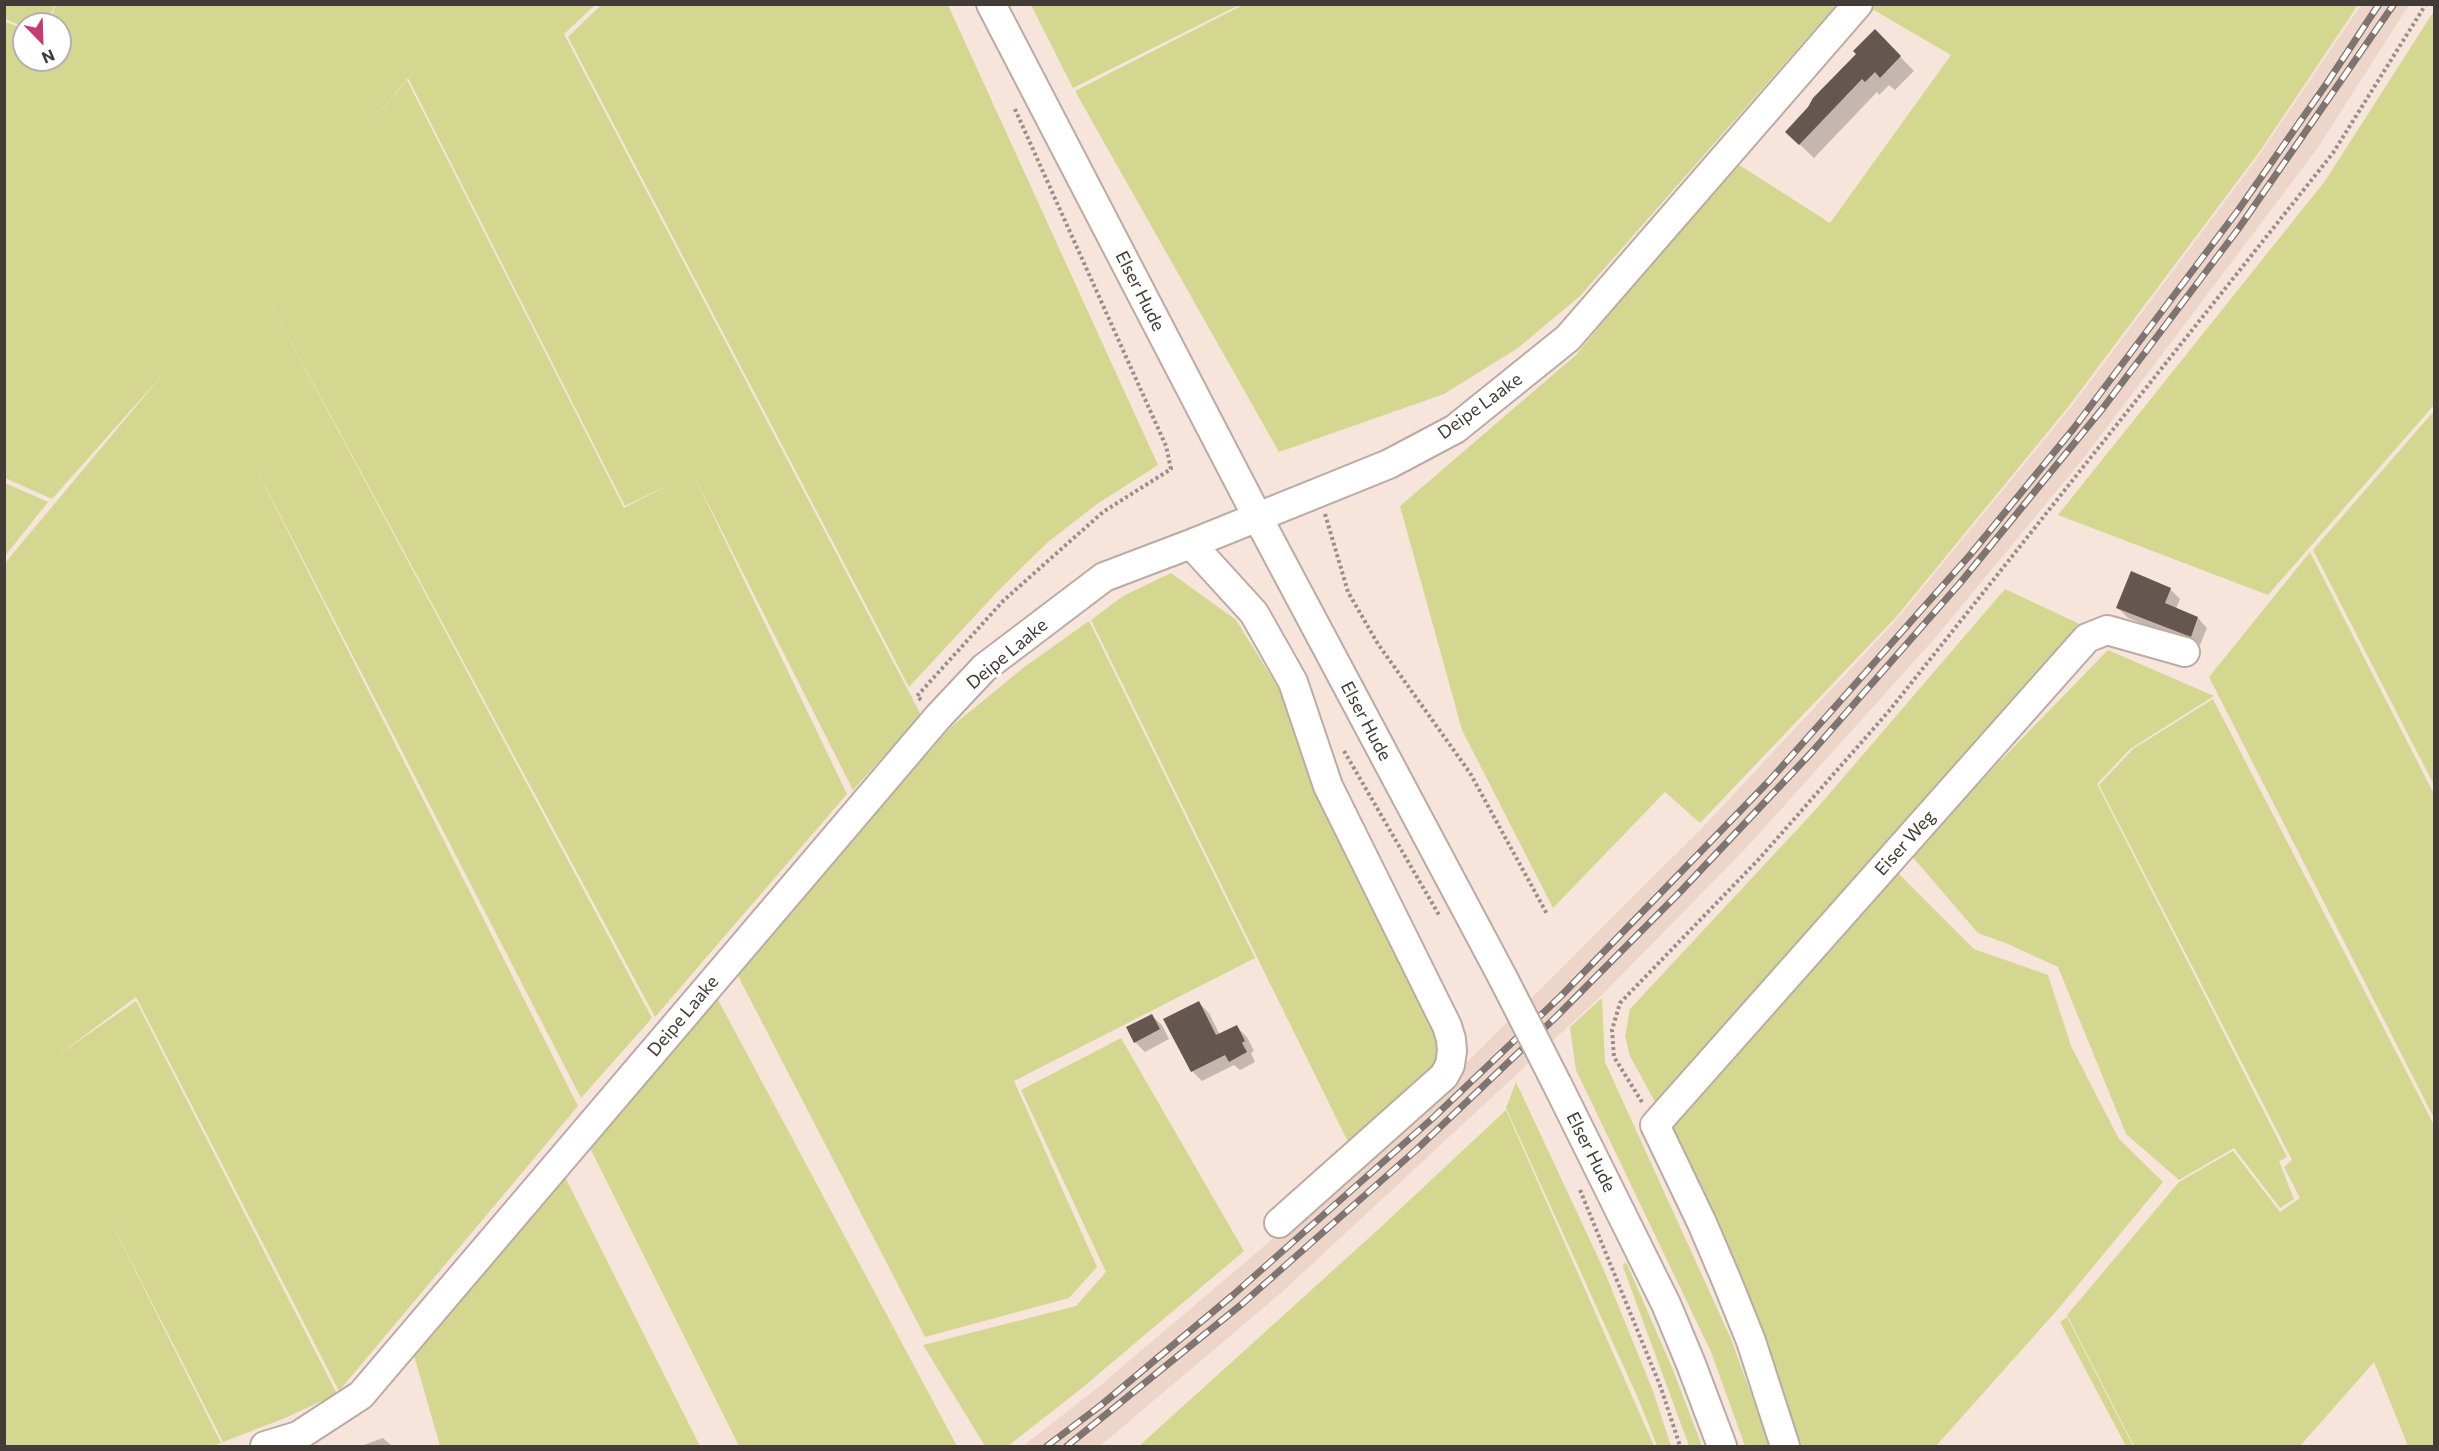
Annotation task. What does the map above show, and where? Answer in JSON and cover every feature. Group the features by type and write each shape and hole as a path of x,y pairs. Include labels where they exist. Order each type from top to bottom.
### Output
{"street":[{"name":"Elser Hude","path":"991,4 1257,516 1557,1084 1666,1304 1722,1446"},
{"name":"Deipe Laake","path":"265,1446 298,1436 361,1395 938,717 984,668 1104,577 1389,464 1455,429 1568,338 1858,4"},
{"path":"1191,544 1254,613 1293,682 1329,786 1448,1026 1451,1039 1450,1065 1444,1076 1279,1223"},
{"name":"Eiser Weg","path":"1785,1446 1751,1341 1726,1279 1655,1125 2087,638 2107,630 2185,652"}],"path":[{"path":"1634,1088 1614,1057 1612,1030 1620,1003 1759,859 1889,711 2333,153 2426,4"},
{"path":"938,717 917,696 1004,600 1103,512 1171,469 1166,446 1010,96"},
{"path":"1319,493 1348,592 1378,644 1470,773 1547,914"},
{"path":"1342,748 1441,918"},
{"path":"1579,1188 1661,1388 1680,1446"}],"shaded area":[{"path":"2361,5 2409,5 2317,149 2083,459 1936,637 1748,846 1600,997 1281,1293 1100,1446 1023,1446 1096,1389 1390,1139 1704,826 1897,619 2071,407 2255,161"}],"green space":[{"path":"5,4 55,5 52,12 12,12 12,22 5,19"},
{"path":"1244,4 1836,5 1580,296 1518,348 1444,394 1279,452 1075,91"},
{"path":"56,5 595,5 564,34 921,715 853,790 692,472 847,794 655,1017 256,277 652,1018 581,1098 244,445 578,1106 339,1391 136,997 57,1056 136,1001 337,1394 285,1418 223,1442 105,1210 221,1443 212,1446 5,1446 5,563 163,374 52,499 5,478 4,21 12,24 12,72 72,72 72,12 53,12","holes":["408,78 625,506 674,482 624,508 407,80 354,144"]},
{"path":"601,5 948,5 1158,465 1097,504 1048,542 998,591 909,687 568,37"},
{"path":"1031,5 1239,5 1073,88"},
{"path":"2358,5 2260,151 2069,406 1897,616 1700,823 1665,792 1553,908 1462,730 1400,506 1576,355 1733,161 1830,223 1951,55 1867,6"},
{"path":"2434,11 2434,405 2268,595 2058,515 2325,181"},
{"path":"2434,411 2434,785 2313,550"},
{"path":"5,483 48,502 5,556"},
{"path":"2310,552 2434,794 2434,1118 2209,677"},
{"path":"1171,573 1236,620 1279,689 1316,790 1441,1046 1435,1079 1353,1152 1091,620 1123,596"},
{"path":"2005,589 2086,627 1670,1098 1655,1102 1630,1056 1625,1036 1630,1009 1818,807"},
{"path":"1089,621 1255,958 1014,1081 1097,1267 1069,1298 925,1337 736,972 951,727 1023,668"},
{"path":"2108,650 2214,696 2130,749 2097,784 2287,1157 2279,1161 2294,1199 2280,1208 2234,1148 2179,1180 2126,1134 2058,967 1978,933 1910,854"},
{"path":"2213,699 2434,1125 2434,1446 2408,1446 2374,1362 2300,1446 2134,1446 2067,1315 2179,1182 2233,1151 2280,1212 2300,1198 2284,1167 2292,1160 2099,785 2133,749"},
{"path":"1894,869 1974,949 2048,975 2071,1046 2119,1139 2163,1182 2059,1308 1936,1446 1802,1446 1761,1336 1672,1132 1677,1118"},
{"path":"716,996 957,1446 739,1446 589,1146"},
{"path":"1602,998 1605,1062 1731,1339 1770,1446 1745,1446 1711,1352 1576,1070 1570,1027"},
{"path":"1121,1038 1244,1251 1082,1388 1008,1446 985,1446 923,1345 1076,1306 1106,1272 1021,1090"},
{"path":"1516,1082 1603,1268 1653,1391 1671,1446 1657,1446 1638,1398 1506,1108"},
{"path":"1506,1110 1654,1446 1139,1446 1382,1226"},
{"path":"564,1175 700,1446 440,1446 413,1352"},
{"path":"1624,1263 1627,1264 1673,1370 1702,1446 1689,1446 1623,1267"},
{"path":"2067,1317 2133,1446 2126,1446 2060,1322"}],"building":[{"path":"1875,29 1901,56 1880,78 1875,72 1865,82 1862,79 1799,145 1785,132 1808,107 1813,98 1856,54 1853,51"},
{"path":"2131,571 2171,588 2165,603 2198,617 2191,637 2116,608"},
{"path":"1199,1001 1216,1035 1237,1025 1245,1041 1242,1043 1247,1052 1229,1062 1225,1055 1191,1072 1163,1019"},
{"path":"1152,1014 1160,1029 1134,1043 1126,1027"}],"railway":[{"path":"1047,1446 1100,1406 1233,1295 1434,1117 1561,996 1770,780 1970,555 2074,428 2239,209 2379,4"},
{"path":"1067,1446 1242,1304 1416,1150 1557,1016 1682,890 1811,753 1961,582 2103,408 2239,228 2394,4"}]}
